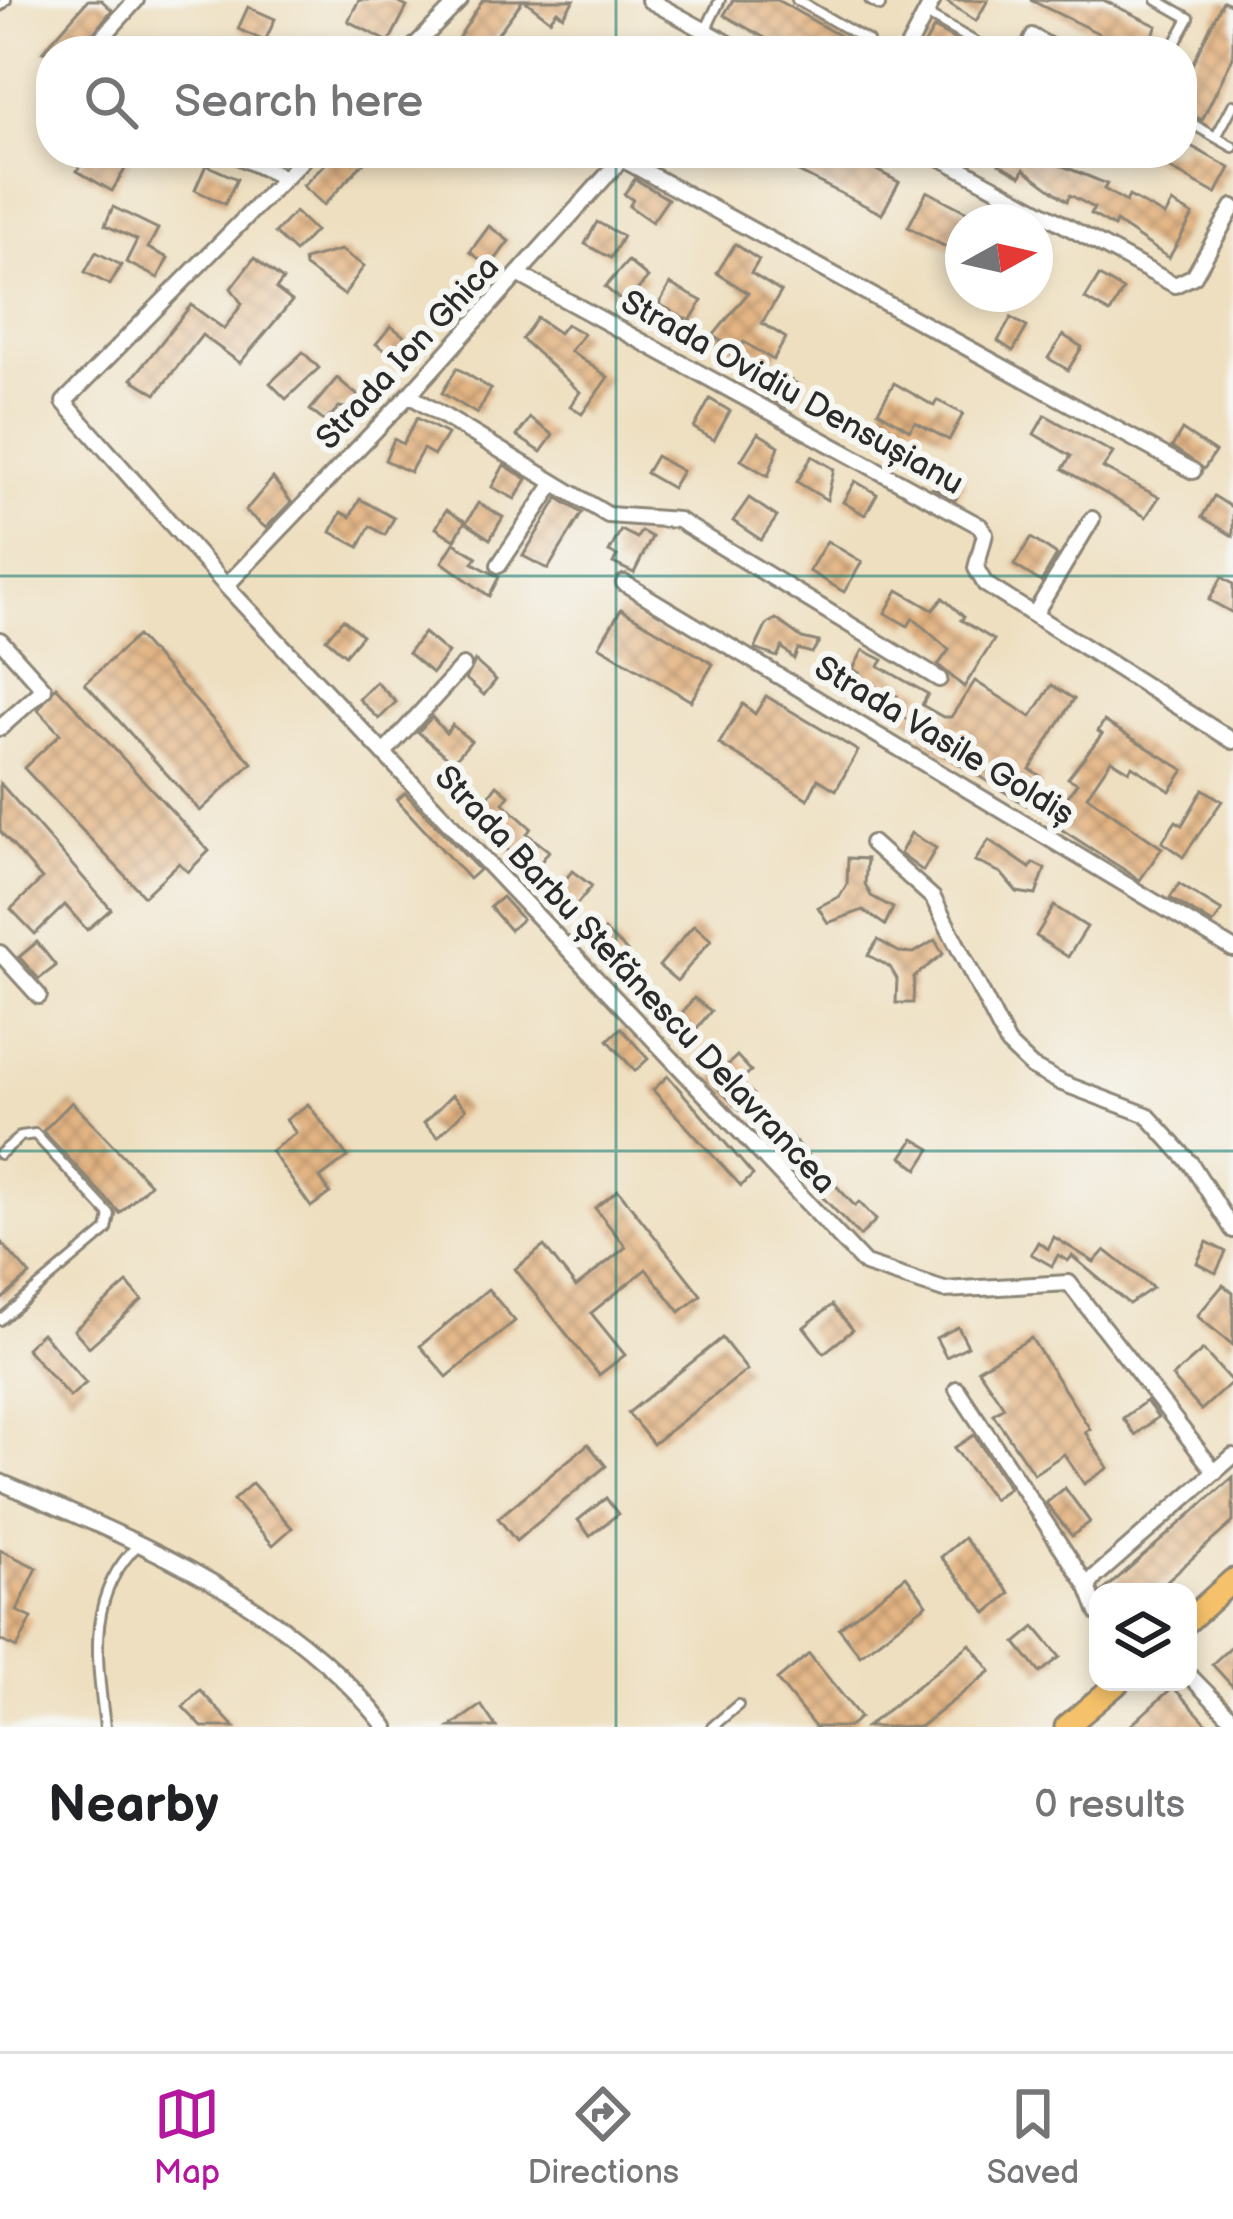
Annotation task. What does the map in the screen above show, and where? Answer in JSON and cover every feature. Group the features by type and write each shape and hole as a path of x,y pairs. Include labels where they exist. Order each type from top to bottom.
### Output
{"main road":[{"path":"1197,1613 1233,1580"},
{"path":"1066,1727 1108,1691"}],"street":[{"path":"104,36 136,0"},
{"path":"425,36 460,0"},
{"path":"649,0 709,36"},
{"path":"914,36 930,7"},
{"path":"263,168 285,178 295,168"},
{"name":"Strada Ion Ghica","path":"226,586 409,395 614,168"},
{"path":"647,168 1193,471"},
{"path":"960,168 1175,285 1194,276 1233,207"},
{"name":"Strada Barbu Ștefănescu Delavrancea","path":"285,178 64,402 226,586 866,1264 944,1290 1069,1283 1215,1472"},
{"name":"Strada Ovidiu Densușianu","path":"518,274 980,526 985,534 976,568 979,576 1233,741"},
{"path":"409,395 608,515 678,520 939,679"},
{"path":"499,565 554,483"},
{"path":"1034,615 1092,519"},
{"name":"Strada Vasile Goldiș","path":"624,583 1233,950"},
{"path":"0,640 44,689 0,728"},
{"path":"384,753 463,666"},
{"path":"872,843 933,898 1008,1044 1033,1067 1062,1083 1147,1115 1191,1164 1232,1222"},
{"path":"0,953 39,996"},
{"path":"957,1389 1088,1587 1233,1456"},
{"path":"0,1482 217,1582 356,1688 386,1727"},
{"path":"1197,1683 1233,1720"}],"lane":[{"path":"705,31 720,0"},
{"path":"796,0 859,36"},
{"path":"869,0 880,6"},
{"path":"1156,0 1189,18 1179,36"},
{"path":"930,7 970,36"},
{"path":"1216,137 1233,105"},
{"path":"1197,126 1233,148"},
{"path":"0,1154 21,1136 35,1134 110,1215 107,1230 0,1320"},
{"path":"105,1727 96,1654 100,1601 122,1560 139,1544"},
{"path":"712,1727 738,1705"}],"building":[{"path":"88,0 101,0 112,10 91,36 56,36"},
{"path":"359,0 393,0 407,7 392,36 377,36 348,21"},
{"path":"483,0 523,0 496,36 460,36"},
{"path":"524,0 574,0 563,16 557,11 550,20"},
{"path":"733,0 777,0 840,36 761,36 724,15"},
{"path":"944,0 988,0 976,21"},
{"path":"1030,0 1103,0 1157,26 1152,36 1104,36"},
{"path":"1223,1 1233,5 1233,57 1202,120 1197,118 1197,54"},
{"path":"248,7 275,19 267,36 238,29"},
{"path":"1197,149 1230,168 1216,194 1169,168 1197,168"},
{"path":"79,168 126,168 112,191"},
{"path":"205,168 237,179 225,204 195,190"},
{"path":"321,168 359,168 324,205 303,186"},
{"path":"791,168 872,168 899,182 882,214"},
{"path":"1007,168 1068,168 1107,184 1104,189 1126,202 1129,196 1165,216 1172,203 1193,215 1169,258 1116,222 1114,227 1091,214 1094,208 1070,195 1067,201 1024,169 1021,176"},
{"path":"635,179 668,199 652,222 629,206 633,200 624,194"},
{"path":"927,191 952,204 945,204 945,247 908,227"},
{"path":"113,207 158,229 148,248 168,258 158,278 126,262 137,240 105,225"},
{"path":"295,212 315,231 295,252 275,233"},
{"path":"597,222 623,236 611,258 585,244"},
{"path":"489,226 509,241 490,267 470,252"},
{"path":"735,244 759,260 751,273 781,292 762,323 786,338 773,360 744,342 738,352 713,336 748,293 717,273"},
{"path":"341,250 364,266 344,295 305,267 304,260"},
{"path":"96,252 121,265 110,285 85,272"},
{"path":"254,258 283,280 276,289 292,301 240,363 202,335 156,394 132,379 191,305 224,329 242,304 231,288"},
{"path":"628,261 648,278 625,304 605,287"},
{"path":"1099,276 1123,290 1110,313 1085,299"},
{"path":"670,284 702,301 690,321 659,304"},
{"path":"537,318 559,333 566,324 584,334 570,351 608,377 582,414 570,406 580,392 522,339"},
{"path":"1011,318 1027,327 1013,351 998,341"},
{"path":"391,326 413,343 400,361 376,344"},
{"path":"1063,335 1082,347 1068,370 1048,358"},
{"path":"303,352 319,368 286,399 270,383"},
{"path":"457,368 491,389 477,414 442,393"},
{"path":"778,373 799,385 786,407 770,397"},
{"path":"337,378 363,400 354,410 339,407 325,422 310,410"},
{"path":"894,383 934,406 937,400 963,414 949,440 915,422 910,430 878,411"},
{"path":"710,399 730,411 714,440 694,428"},
{"path":"1045,415 1113,453 1103,468 1159,497 1146,517 1063,469 1071,456 1034,434"},
{"path":"417,418 447,434 434,455 423,449 410,472 385,460 394,439 403,444"},
{"path":"530,418 553,435 541,452 517,436"},
{"path":"1182,430 1215,452 1204,469 1172,447"},
{"path":"758,433 779,446 768,476 741,460"},
{"path":"656,456 682,471 672,488 646,473"},
{"path":"812,456 834,469 827,500 797,482"},
{"path":"504,465 527,479 515,499 492,487"},
{"path":"944,470 965,482 955,500 933,488"},
{"path":"273,478 291,502 266,528 245,511"},
{"path":"855,481 877,494 865,515 843,502"},
{"path":"1214,496 1233,508 1233,536 1202,517"},
{"path":"558,498 582,513 548,569 523,556"},
{"path":"749,498 777,517 761,540 733,521"},
{"path":"360,499 394,518 385,535 370,526 359,547 331,532 341,512 350,517"},
{"path":"478,503 503,517 490,539 466,523"},
{"path":"446,510 465,521 455,540 436,528"},
{"path":"621,530 637,538 641,531 652,537 634,573 613,563 617,556 609,552"},
{"path":"1031,538 1057,555 1041,582 1014,565"},
{"path":"827,541 862,562 844,592 809,571"},
{"path":"454,543 477,557 473,563 499,577 489,596 442,562"},
{"path":"1222,577 1233,584 1233,613 1209,600"},
{"path":"898,590 933,610 943,598 964,617 961,620 994,640 964,687 938,665 949,650 913,618 908,626 885,613"},
{"path":"621,609 713,664 691,701 599,646"},
{"path":"343,619 362,635 345,655 326,639"},
{"path":"776,619 802,638 819,642 812,653 798,649 794,659 782,647 777,657 755,649 767,624"},
{"path":"424,633 448,653 432,673 408,653"},
{"path":"137,636 252,763 200,811 85,683"},
{"path":"863,650 883,660 879,666 928,694 922,705 943,717 951,717 975,681 1031,717 1052,685 1074,699 1030,769 1043,778 1026,805 920,740 925,729 889,710 897,696 856,679 859,673 853,669"},
{"path":"475,661 496,680 484,695 466,679"},
{"path":"376,682 396,702 379,719 359,699"},
{"path":"56,686 209,851 188,872 179,863 144,896 24,768 60,734 38,710"},
{"path":"766,696 858,751 836,790 818,779 808,799 719,744 743,704 755,714"},
{"path":"432,717 446,733 452,725 471,741 453,762 418,732"},
{"path":"1104,721 1184,770 1170,791 1132,766 1129,771 1111,760 1087,796 1162,848 1140,880 1050,822 1077,783 1068,778 1102,734 1098,731"},
{"path":"0,783 111,909 87,930 65,905 35,934 11,909 42,879 0,831"},
{"path":"497,785 509,795 503,803 531,828 527,834 549,851 534,871 486,833 498,817 482,805"},
{"path":"1203,789 1222,801 1183,857 1162,842 1176,821 1182,825"},
{"path":"405,793 479,870 469,879 397,800"},
{"path":"911,833 936,848 923,871 900,854"},
{"path":"989,840 1030,868 1033,863 1045,869 1036,895 1017,892 1001,873 975,861"},
{"path":"848,858 867,859 865,884 871,896 893,908 885,925 863,910 828,923 818,907 840,896 847,884"},
{"path":"572,871 592,886 569,914 550,899"},
{"path":"1179,884 1222,911 1213,924 1170,898"},
{"path":"502,897 522,919 510,930 490,907"},
{"path":"1054,906 1087,927 1068,957 1036,936"},
{"path":"694,925 711,940 677,981 659,966"},
{"path":"604,930 627,951 611,969 590,949"},
{"path":"878,940 899,952 914,953 935,940 943,954 914,977 913,1003 896,1003 897,979 890,967 868,955"},
{"path":"37,942 56,966 39,979 19,957"},
{"path":"694,998 711,1011 693,1033 675,1022"},
{"path":"621,1028 648,1059 635,1071 608,1040"},
{"path":"737,1056 751,1071 740,1081 753,1094 740,1110 711,1081"},
{"path":"668,1076 753,1175 741,1186 653,1090"},
{"path":"452,1095 466,1109 438,1137 424,1123"},
{"path":"72,1102 150,1184 120,1213 43,1131"},
{"path":"308,1104 348,1157 320,1178 330,1193 311,1207 271,1151 296,1133 286,1120"},
{"path":"788,1134 855,1206 859,1202 876,1220 860,1236 774,1147"},
{"path":"914,1139 931,1149 918,1169 902,1157"},
{"path":"618,1190 701,1295 680,1312 646,1269 591,1313 625,1355 599,1375 515,1269 544,1246 576,1287 626,1247 595,1208"},
{"path":"1054,1237 1094,1262 1105,1250 1153,1288 1129,1304 1072,1256 1068,1261 1058,1255 1052,1266 1031,1254 1038,1242 1048,1249"},
{"path":"0,1241 30,1275 0,1301"},
{"path":"1207,1242 1226,1252 1216,1273 1197,1263"},
{"path":"127,1283 142,1300 89,1347 74,1330"},
{"path":"1223,1285 1233,1293 1233,1345 1197,1316"},
{"path":"488,1289 515,1321 447,1377 420,1346"},
{"path":"832,1305 853,1330 824,1353 804,1327"},
{"path":"958,1327 968,1346 946,1357 936,1338"},
{"path":"42,1333 86,1383 70,1397 26,1348"},
{"path":"722,1338 747,1370 653,1444 628,1413"},
{"path":"1031,1338 1090,1429 1085,1432 1108,1468 1084,1484 1064,1454 1034,1474 993,1414 1004,1407 978,1369"},
{"path":"1203,1350 1232,1382 1201,1410 1172,1377"},
{"path":"1146,1401 1158,1417 1135,1435 1123,1418"},
{"path":"974,1435 1009,1488 993,1499 954,1448"},
{"path":"588,1444 606,1466 516,1541 498,1518"},
{"path":"1233,1477 1233,1522 1164,1583 1112,1583"},
{"path":"252,1483 292,1528 273,1545 233,1500"},
{"path":"1065,1488 1090,1522 1072,1536 1046,1503"},
{"path":"606,1498 618,1514 590,1536 578,1520"},
{"path":"964,1538 1010,1593 987,1613 941,1557"},
{"path":"0,1550 37,1568 17,1611 32,1618 17,1648 0,1640"},
{"path":"906,1576 927,1604 860,1655 839,1628"},
{"path":"1035,1627 1060,1657 1040,1673 1016,1643"},
{"path":"970,1644 991,1671 920,1727 866,1727"},
{"path":"1233,1645 1233,1687 1212,1664"},
{"path":"809,1654 860,1717 849,1727 815,1727 777,1680"},
{"path":"200,1690 234,1727 202,1727 183,1707"},
{"path":"1169,1691 1177,1691 1210,1727 1129,1727"},
{"path":"481,1705 496,1727 450,1727"}]}
